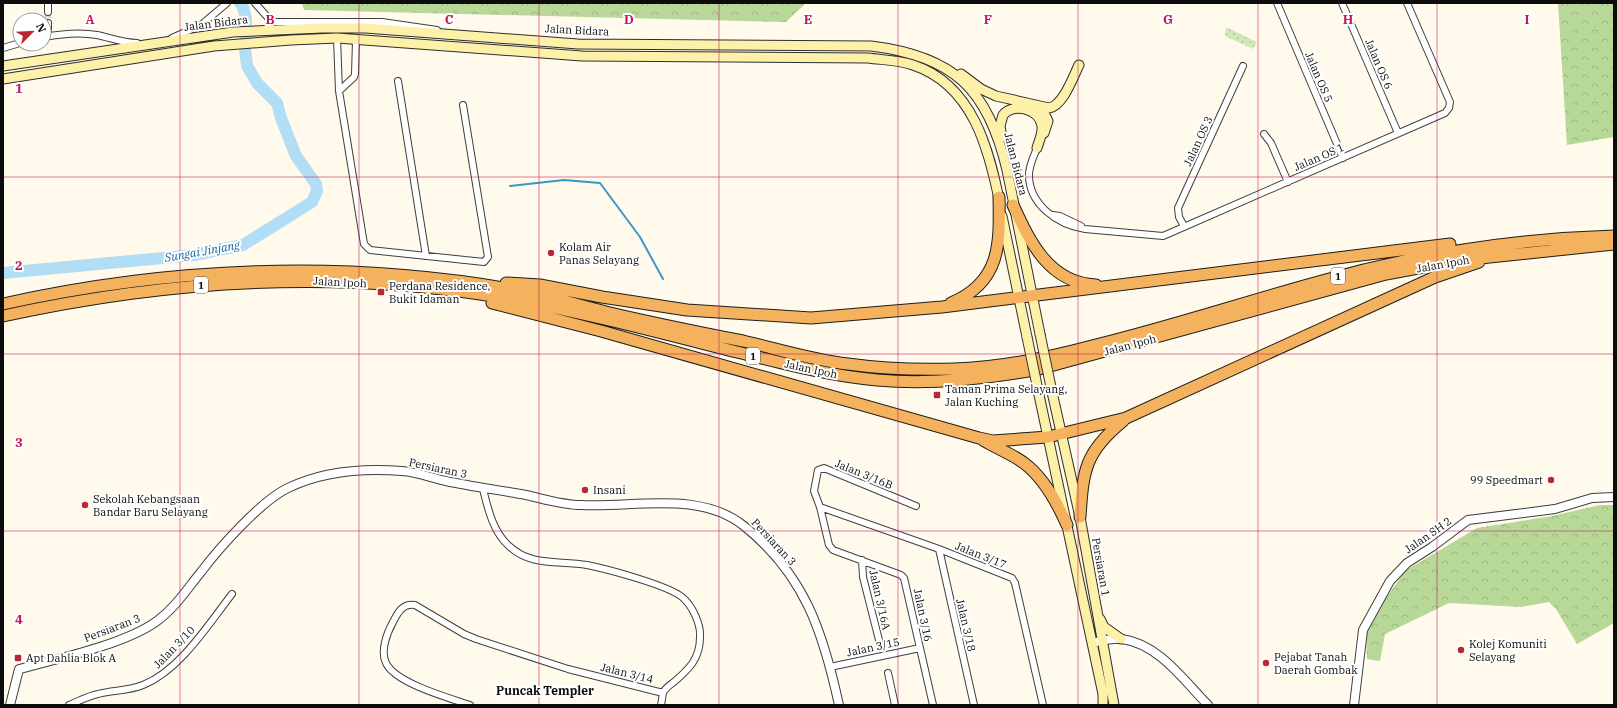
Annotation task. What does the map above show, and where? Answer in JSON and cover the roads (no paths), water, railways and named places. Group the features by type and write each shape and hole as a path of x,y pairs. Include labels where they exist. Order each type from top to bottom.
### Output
{"highway":[{"path":"942,307 971,292 983,281 990,270 996,257 1000,235 999,197"},
{"path":"1013,205 1033,246 1051,268 1064,277 1088,285 1137,284"},
{"path":"472,283 516,283 540,285 602,297 687,310 811,318 942,307 1500,238 1568,232 1614,234"},
{"name":"Jalan Ipoh","path":"3,304 59,293 146,280 274,270 357,272 472,283 536,294 656,324 846,364 894,369 958,369 1003,365 1069,352 1169,326 1383,264 1455,250 1521,241 1614,234"},
{"name":"Jalan Ipoh","path":"3,316 64,303 119,294 240,282 328,281 436,289 509,299 564,310 798,368 877,380 942,382 997,376 1039,369 1199,327 1320,291 1379,276 1461,260 1614,244"},
{"path":"436,289 601,331 979,438 993,440 1048,437 1126,418 1435,276 1497,256"},
{"path":"1080,517 1081,491 1088,460 1099,442 1126,418"},
{"path":"979,438 1023,462 1034,472 1058,505 1067,525"}],"main road":[{"name":"Jalan Bidara","path":"3,66 165,41 233,32 274,29 364,28 578,44 871,46 919,55 947,69 960,79 982,104 991,120 1002,150 1007,170 1031,296 1052,392"},
{"path":"274,29 328,32 349,31 356,35 356,40"},
{"name":"Jalan Bidara","path":"3,79 192,49 258,42 337,38 582,56 868,58 901,62 926,70 939,78 954,92 972,114 986,146 999,197 1018,298 1048,437"},
{"path":"871,46 902,46 925,52 940,59 988,93 1045,108 1056,106 1061,100 1079,64"},
{"path":"1030,103 1041,111 1048,121 1048,126 1037,148"},
{"path":"1007,170 1000,126 1003,115 1007,111 1023,108 1038,117 1042,128 1037,148"},
{"name":"Persiaran 1","path":"1052,392 1080,517 1114,705"},
{"path":"1048,437 1103,694 1103,705"},
{"path":"1097,612 1104,627 1121,639"}],"street":[{"path":"48,3 48,12"},
{"path":"256,3 265,16 276,22 382,22 460,34"},
{"name":"Jalan OS 5","path":"1277,3 1343,158"},
{"name":"Jalan OS 6","path":"1342,3 1398,133"},
{"name":"Jalan OS 1","path":"1037,148 1030,168 1030,184 1038,203 1051,215 1068,224 1084,229 1163,236 1445,113 1449,108 1450,102 1407,3"},
{"path":"52,36 96,35 125,43 165,41 201,26 226,4"},
{"path":"337,38 338,91 364,244 366,248 370,250 484,262 486,260 488,257 463,106"},
{"path":"338,91 354,77 356,40"},
{"name":"Jalan OS 3","path":"1184,226 1179,217 1178,208 1243,66"},
{"path":"398,80 426,256"},
{"path":"1264,134 1271,143 1288,182"},
{"name":"Jalan 3/16B","path":"820,507 814,491 818,470 821,468 916,506"},
{"name":"Persiaran 3","path":"10,705 19,670 95,648 134,634 156,622 178,601 210,560 256,512 285,489 310,479 339,472 361,470 403,471 483,489 579,506 679,503 715,510 742,524 768,548 797,584 817,624 830,667 839,705"},
{"name":"Jalan 3/14","path":"470,705 421,688 388,668 384,655 386,634 397,614 409,604 422,608 464,634 476,639 568,669 663,693 690,669 698,653 700,636 697,622 688,603 681,596 655,585 586,565 538,562 524,556 508,546 497,531 486,504 483,489"},
{"name":"Jalan SH 2","path":"1354,705 1363,630 1390,582 1407,563 1432,547 1468,520 1555,509 1592,498 1614,497"},
{"name":"Jalan 3/17","path":"820,507 939,549 1012,578 1015,583 1043,705"},
{"name":"Jalan 3/16","path":"820,507 829,545 833,550 901,575 904,578 933,705"},
{"name":"Jalan 3/18","path":"939,549 974,705"},
{"name":"Jalan 3/16A","path":"862,560 863,577 880,644"},
{"name":"Jalan 3/10","path":"70,705 98,694 122,691 142,686 161,676 175,664 197,639 232,594"},
{"path":"1092,643 1102,640 1121,639 1143,646 1154,652 1208,705"},
{"name":"Jalan 3/15","path":"830,667 920,648"},
{"path":"888,673 895,705"},
{"path":"661,705 663,693"}],"waterway":[{"name":"Sungai Jinjang","path":"3,273 194,255 243,245 312,202 317,191 316,184 296,156 281,118 277,103 257,83 247,66 245,48 246,18 243,7 240,3"},
{"path":"510,186 564,180 600,183 640,237 663,279"}],"place":[{"name":"Kolam Air Panas Selayang","path":"551,253"},
{"name":"Perdana Residence, Bukit Idaman","path":"381,292"},
{"name":"Taman Prima Selayang, Jalan Kuching","path":"937,395"},
{"name":"99 Speedmart","path":"1551,480"},
{"name":"Insani","path":"585,490"},
{"name":"Sekolah Kebangsaan Bandar Baru Selayang","path":"85,505"},
{"name":"Kolej Komuniti Selayang","path":"1461,650"},
{"name":"Apt Dahlia Blok A","path":"18,658"},
{"name":"Pejabat Tanah Daerah Gombak","path":"1266,663"}],"district":[{"name":"Puncak Templer","path":"545,690"}]}
